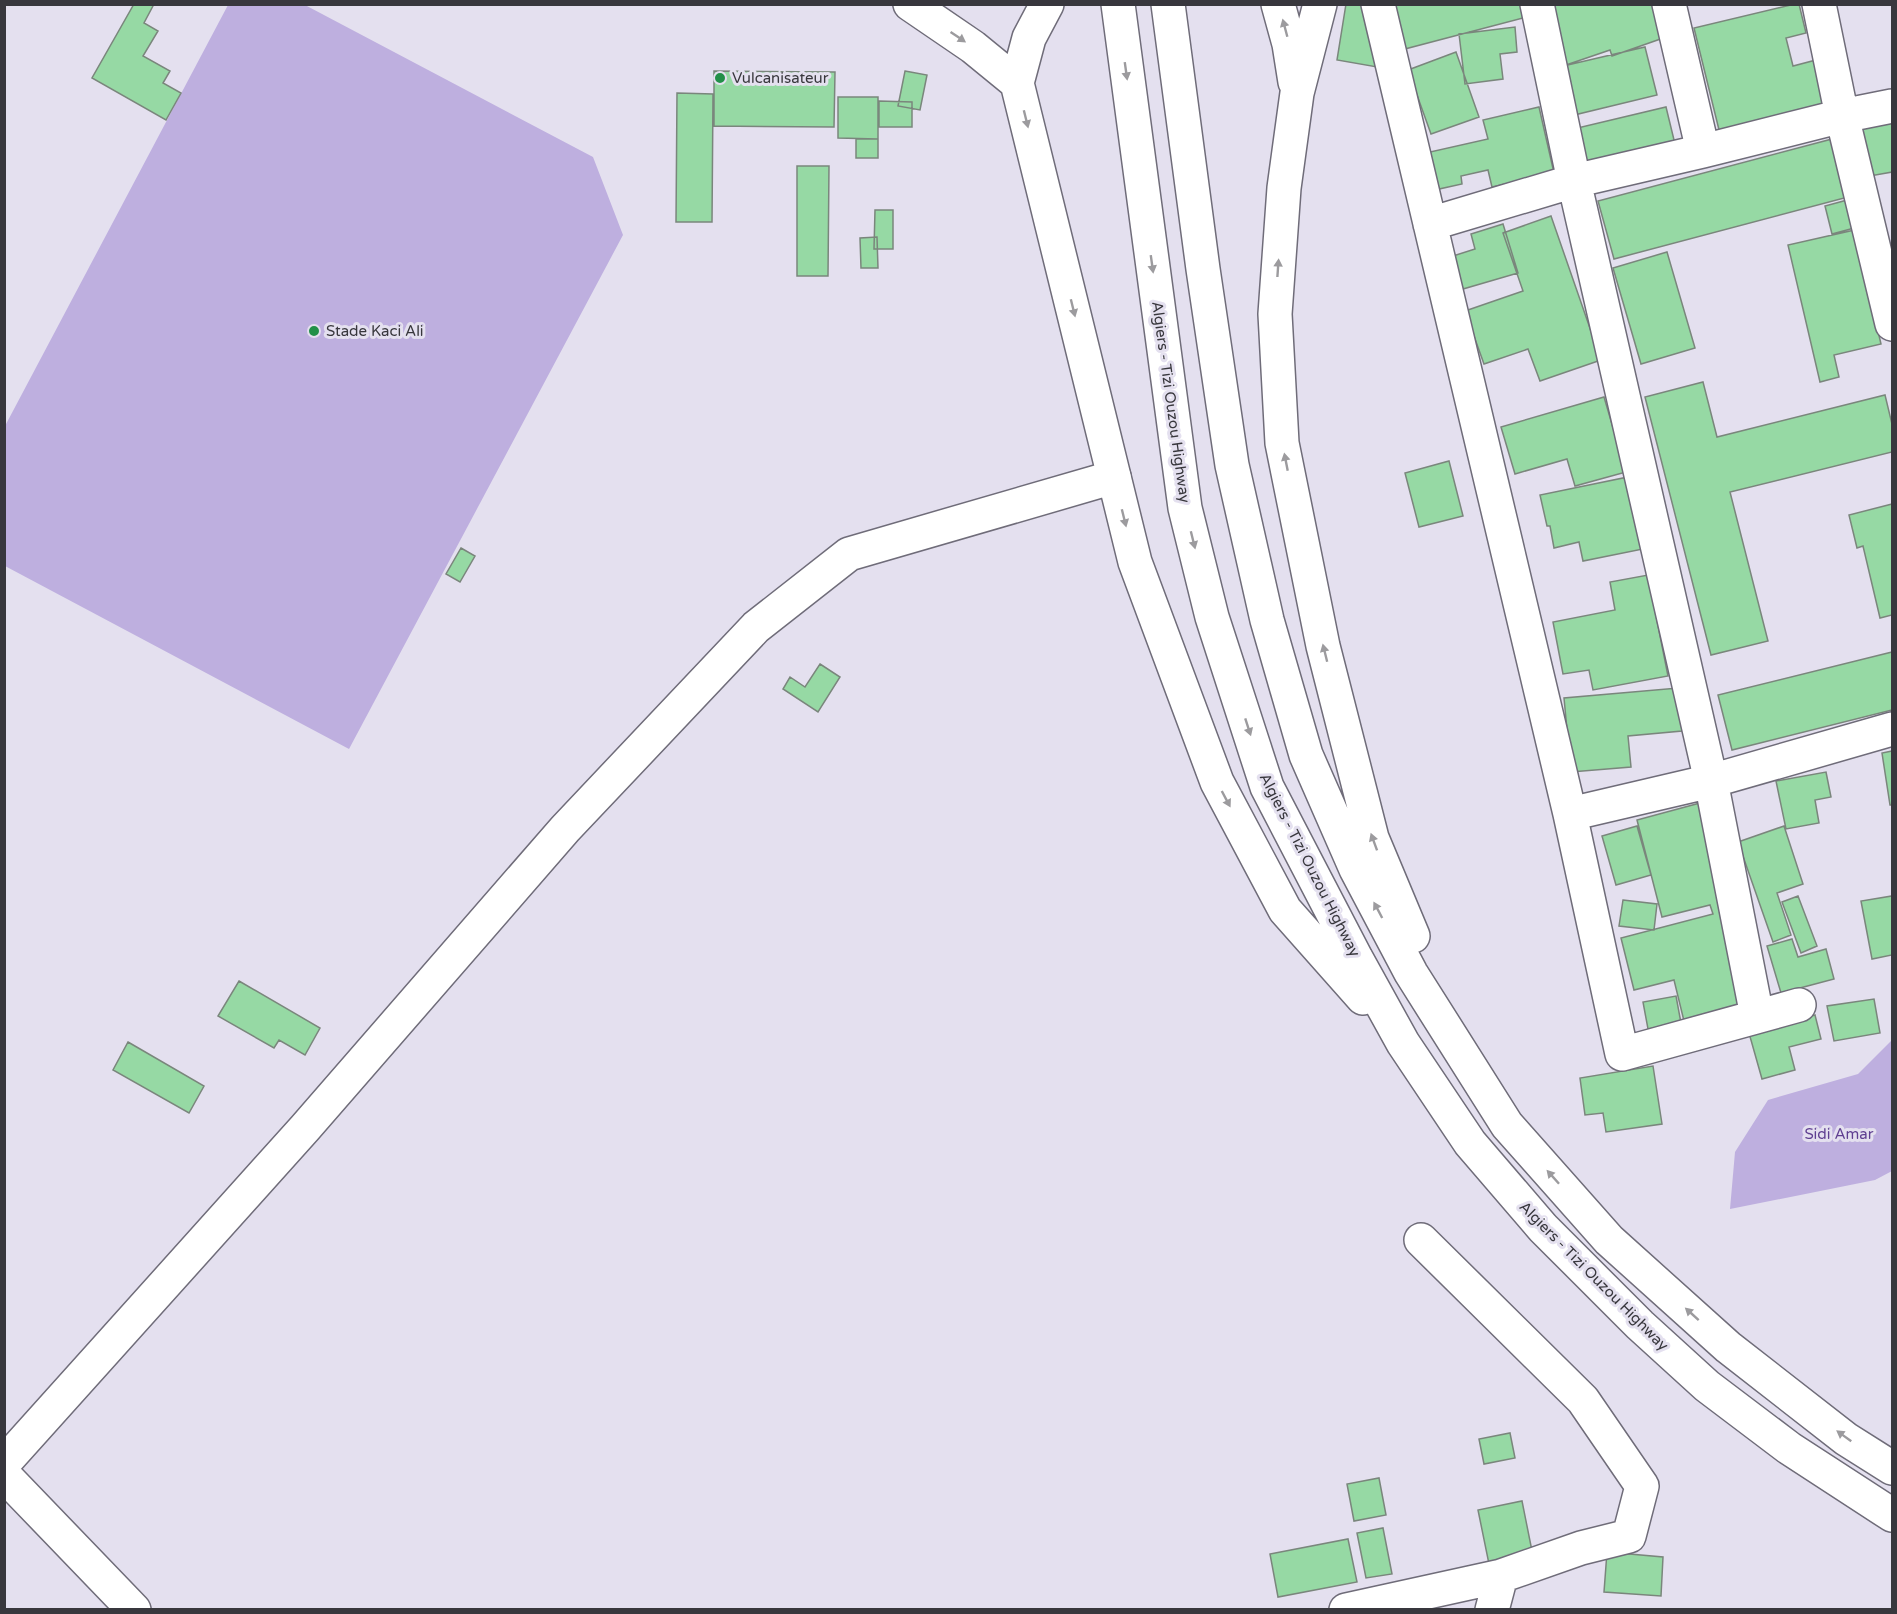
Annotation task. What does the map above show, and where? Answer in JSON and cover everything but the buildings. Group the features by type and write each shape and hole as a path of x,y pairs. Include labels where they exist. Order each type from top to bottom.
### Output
{"main road":[{"path":"910,4 973,47 1017,83"},
{"path":"1047,4 1029,38 1017,83 1135,562 1217,782 1285,910 1403,1043"},
{"path":"1278,4 1289,44 1297,93"},
{"path":"1320,4 1297,93 1284,188 1275,314 1282,443 1323,646 1372,838 1460,1051"},
{"path":"1377,4 1570,814 1622,1054 1799,1005"},
{"path":"1537,4 1574,181 1711,781 1757,1017"},
{"path":"1669,4 1703,151"},
{"path":"1819,4 1842,116 1891,309"},
{"name":"Algiers - Tizi Ouzou Highway","path":"1118,9 1185,508 1212,617 1267,787 1403,1043 1470,1143 1543,1228 1640,1325 1707,1386 1789,1448 1893,1515"},
{"path":"1169,10 1203,269 1232,465 1267,620 1306,755 1356,869 1411,973 1507,1125 1609,1240 1728,1347 1846,1439 1893,1468"},
{"path":"1430,224 1574,181 1842,116 1893,106"},
{"path":"4,1463 305,1128 565,829 756,627 849,554 1114,477"},
{"path":"1570,814 1711,781 1893,729"},
{"path":"1346,1610 1501,1576 1581,1548 1629,1536 1641,1486 1583,1400 1421,1240"},
{"path":"4,1475 134,1610"},
{"path":"1492,1610 1501,1576"}],"green space":[{"name":"Stade Kaci Ali","path":"228,5 305,5 593,157 623,235 349,749 5,566 5,426"},
{"name":"Sidi Amar","path":"1892,1040 1892,1171 1875,1180 1730,1209 1735,1152 1768,1100 1858,1074"}],"place":[{"name":"Vulcanisateur","path":"720,78"},
{"name":"Stade Kaci Ali","path":"314,331"}]}
